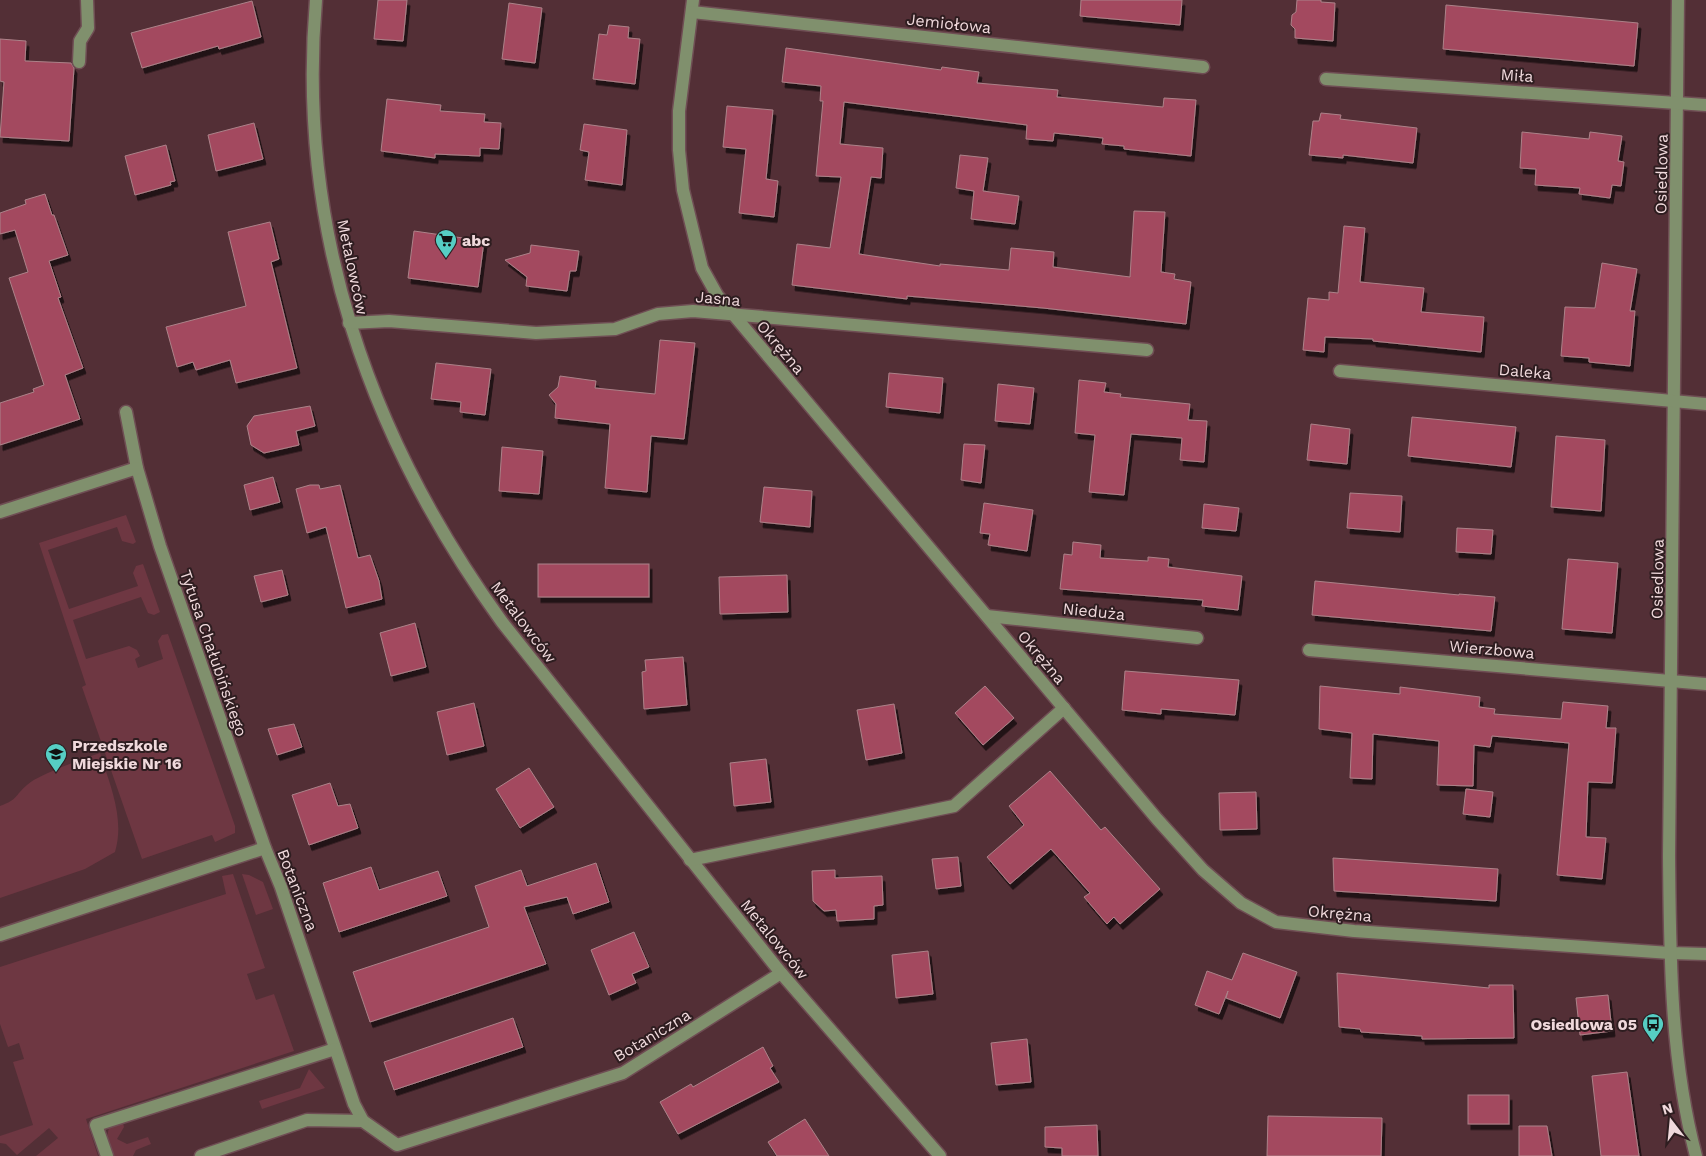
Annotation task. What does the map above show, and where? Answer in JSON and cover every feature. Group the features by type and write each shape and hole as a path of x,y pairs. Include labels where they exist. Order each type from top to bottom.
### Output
{"street":[{"path":"79,62 80,41 88,28 87,0"},
{"name":"Metalowców","path":"316,0 312,87 314,138 332,249 349,323 376,399 410,474 476,586 690,860 781,973 940,1156"},
{"name":"Osiedlowa","path":"1678,0 1670,953 1675,1040 1684,1105 1696,1156"},
{"name":"Jemiołowa","path":"693,6 1203,67"},
{"name":"Okrężna","path":"693,6 679,111 679,150 683,190 702,268 716,295 1203,870 1241,903 1268,919 1319,928 1706,954"},
{"name":"Miła","path":"1326,78 1706,105"},
{"name":"Jasna","path":"349,323 389,321 536,333 615,328 658,314 693,311 1147,350"},
{"name":"Daleka","path":"1340,371 1706,404"},
{"name":"Tytusa Chałubińskiego","path":"126,412 136,468 163,555 265,848"},
{"path":"0,512 136,468"},
{"name":"Nieduża","path":"987,616 1197,638"},
{"name":"Wierzbowa","path":"1309,650 1706,684"},
{"path":"690,860 954,806 1064,708"},
{"name":"Botaniczna","path":"0,935 265,848 281,887 354,1104 363,1121 397,1145 623,1073 781,973"},
{"path":"107,1156 96,1124 335,1049"},
{"path":"200,1156 307,1120 363,1121"}],"shaded area":[{"path":"126,515 136,542 133,544 122,541 117,527 48,550 69,609 138,586 133,573 136,566 143,564 160,612 154,615 148,613 141,597 73,620 86,659 129,646 137,650 140,656 135,659 138,668 163,659 158,641 162,635 168,634 235,826 235,833 215,842 212,835 142,859 82,687 86,685 39,543"},
{"path":"100,753 112,790 117,815 118,840 115,852 85,869 0,898 0,806 13,799 27,785 41,776"},
{"path":"233,874 265,968 247,974 256,1000 274,994 294,1051 86,1119 98,1156 36,1156 58,1138 49,1128 17,1155 6,1144 0,1143 0,1136 33,1125 13,1062 24,1059 19,1043 8,1047 0,1024 0,967 226,894 222,876"},
{"path":"242,874 249,875 263,882 273,909 256,915"},
{"path":"309,1069 325,1088 262,1109 259,1101 300,1088"},
{"path":"123,1123 124,1127 117,1139 127,1144 148,1137 151,1144 136,1150 133,1156 114,1156 107,1137 109,1127"}],"building":[{"path":"378,0 407,0 403,41 374,39"},
{"path":"1081,0 1182,0 1180,25 1080,16"},
{"path":"1297,0 1321,0 1321,2 1335,3 1333,41 1295,38 1295,29 1291,25 1292,15 1296,12"},
{"path":"252,1 261,37 219,49 218,46 142,68 131,33"},
{"path":"509,3 542,8 535,63 502,59"},
{"path":"1446,5 1638,23 1634,66 1443,49"},
{"path":"609,25 629,27 628,38 640,39 635,84 593,79 599,34 607,35"},
{"path":"0,39 26,41 25,61 71,63 74,68 69,141 0,137 4,82 0,81"},
{"path":"786,48 941,70 942,67 979,72 977,83 1058,90 1057,97 1163,107 1164,98 1196,100 1191,156 1124,149 1124,146 1102,144 1103,138 1054,133 1053,141 1026,139 1027,125 844,102 840,144 883,148 881,178 871,177 859,254 940,266 940,264 1009,270 1011,248 1054,252 1053,267 1130,277 1134,211 1165,212 1161,272 1175,274 1174,279 1191,282 1186,324 1043,308 907,296 907,299 792,285 797,244 830,248 841,177 816,176 823,101 820,101 821,86 782,82"},
{"path":"387,99 441,105 440,111 485,114 484,122 501,123 499,149 480,148 480,156 435,154 435,158 381,151"},
{"path":"727,106 773,110 766,179 778,181 774,217 739,213 746,149 723,147"},
{"path":"1321,113 1341,115 1340,119 1417,128 1413,163 1343,155 1343,158 1309,155 1313,121 1319,121"},
{"path":"254,123 263,159 216,171 208,135"},
{"path":"584,124 627,130 622,185 585,180 589,152 580,150"},
{"path":"1522,132 1589,139 1590,132 1622,136 1618,161 1624,162 1621,186 1612,185 1610,198 1579,194 1580,188 1535,185 1536,169 1520,168"},
{"path":"166,145 175,181 170,182 171,185 135,195 125,156"},
{"path":"960,155 988,158 983,191 1019,196 1015,224 971,219 974,191 956,188"},
{"path":"45,194 68,255 49,261 61,297 58,298 83,368 65,375 80,419 0,445 0,403 34,392 33,389 44,385 9,278 28,272 15,230 0,234 0,213 26,204 25,200"},
{"path":"270,222 279,259 271,262 297,368 236,383 230,360 196,370 193,362 177,367 166,327 246,306 228,232"},
{"path":"1344,226 1365,228 1360,282 1424,288 1421,312 1484,317 1481,352 1373,341 1373,339 1325,337 1324,352 1303,350 1308,298 1329,300 1329,292 1338,293"},
{"name":"abc","path":"414,231 484,241 478,287 408,278"},
{"path":"531,245 579,251 576,271 570,271 567,291 526,286 527,277 505,260 530,253"},
{"path":"1602,263 1637,269 1630,311 1635,311 1630,366 1589,362 1589,358 1561,356 1565,307 1595,308"},
{"path":"660,340 695,343 684,439 651,436 647,492 605,488 610,424 555,418 556,404 549,395 558,387 560,376 596,381 595,388 655,394"},
{"path":"436,363 491,369 485,415 460,412 461,402 431,399"},
{"path":"889,373 943,378 940,413 886,407"},
{"path":"1079,380 1106,383 1104,392 1121,394 1120,397 1190,404 1188,420 1207,421 1204,462 1180,460 1182,438 1131,434 1124,495 1089,492 1095,435 1075,433"},
{"path":"998,384 1034,388 1030,424 995,421"},
{"path":"310,406 315,426 296,431 299,445 264,453 251,445 247,426 254,416"},
{"path":"1412,417 1516,427 1511,467 1408,456"},
{"path":"1311,424 1350,429 1347,464 1307,460"},
{"path":"1556,436 1605,440 1601,511 1551,507"},
{"path":"964,444 985,445 981,483 961,480"},
{"path":"502,447 543,451 539,494 499,491"},
{"path":"273,477 280,502 250,510 244,485"},
{"path":"310,485 319,485 320,489 340,485 358,558 370,555 379,581 382,599 346,608 326,527 307,533 296,489"},
{"path":"764,487 812,491 810,527 760,522"},
{"path":"1350,493 1402,496 1400,532 1347,528"},
{"path":"984,503 1033,510 1027,551 988,545 990,534 980,533"},
{"path":"1204,504 1239,508 1236,531 1202,528"},
{"path":"1457,528 1493,530 1491,554 1456,552"},
{"path":"1073,542 1101,545 1100,558 1148,561 1148,557 1169,559 1168,567 1242,576 1238,610 1202,606 1203,600 1060,589 1064,554 1072,555"},
{"path":"1568,559 1618,563 1612,633 1562,629"},
{"path":"538,564 649,564 649,597 538,597"},
{"path":"282,570 288,595 261,602 254,576"},
{"path":"787,575 788,612 720,614 719,577"},
{"path":"1315,581 1495,597 1491,631 1312,615"},
{"path":"415,623 426,667 391,676 380,633"},
{"path":"683,657 687,705 644,709 642,672 646,671 645,660"},
{"path":"1125,671 1239,680 1235,715 1161,709 1161,714 1122,710"},
{"path":"985,686 1014,718 983,745 955,713"},
{"path":"1320,686 1400,694 1400,687 1480,697 1479,707 1495,709 1494,714 1561,719 1563,702 1608,706 1606,728 1616,728 1612,783 1588,782 1586,837 1606,838 1602,879 1557,875 1569,743 1492,736 1490,747 1474,745 1473,786 1437,785 1439,741 1373,734 1372,779 1350,778 1352,733 1319,729"},
{"path":"474,703 484,746 447,755 437,712"},
{"path":"894,704 902,753 866,760 857,710"},
{"path":"294,724 302,747 277,755 268,729"},
{"path":"766,759 771,802 734,806 730,763"},
{"path":"529,768 554,807 520,828 496,789"},
{"path":"1050,771 1101,830 1105,827 1160,889 1120,924 1114,917 1107,924 1084,897 1090,893 1051,849 1010,884 987,857 1024,825 1009,806"},
{"path":"330,783 338,806 350,804 358,828 309,845 292,795"},
{"path":"1466,789 1493,792 1490,817 1463,814"},
{"path":"1256,792 1257,829 1220,830 1219,793"},
{"path":"958,857 961,886 936,889 932,859"},
{"path":"1333,858 1498,869 1496,901 1334,891"},
{"path":"596,863 609,902 573,914 567,897 524,907 546,964 370,1022 353,972 489,927 475,886 521,870 527,886"},
{"path":"371,867 379,890 438,871 447,896 339,932 323,883"},
{"path":"835,870 835,878 882,876 883,905 874,906 874,919 837,921 836,910 824,911 813,901 812,871"},
{"path":"634,932 649,967 632,974 636,983 609,995 591,950"},
{"path":"928,951 933,994 896,998 892,955"},
{"path":"1243,953 1297,972 1280,1018 1226,998 1228,991 1219,1014 1195,1005 1207,971 1232,980"},
{"path":"1337,973 1489,988 1489,985 1513,985 1514,1038 1422,1039 1422,1036 1361,1032 1360,1029 1339,1027"},
{"path":"1608,995 1612,1031 1580,1035 1576,998"},
{"path":"513,1018 523,1047 394,1090 384,1062"},
{"path":"1027,1039 1031,1082 996,1085 991,1043"},
{"path":"763,1047 773,1066 770,1068 779,1082 678,1134 660,1102 691,1084 693,1087"},
{"path":"1627,1072 1639,1156 1601,1156 1592,1076"},
{"path":"1468,1095 1509,1095 1509,1124 1468,1124"},
{"path":"1268,1116 1382,1118 1381,1156 1267,1156"},
{"path":"805,1119 829,1156 777,1156 768,1142"},
{"path":"1097,1125 1098,1156 1062,1156 1062,1148 1045,1147 1045,1127"},
{"path":"1519,1126 1547,1126 1552,1156 1519,1156"}],"place":[{"name":"abc","path":"446,259"},
{"name":"Przedszkole Miejskie Nr 16","path":"56,773"},
{"name":"Osiedlowa 05","path":"1653,1043"}]}
